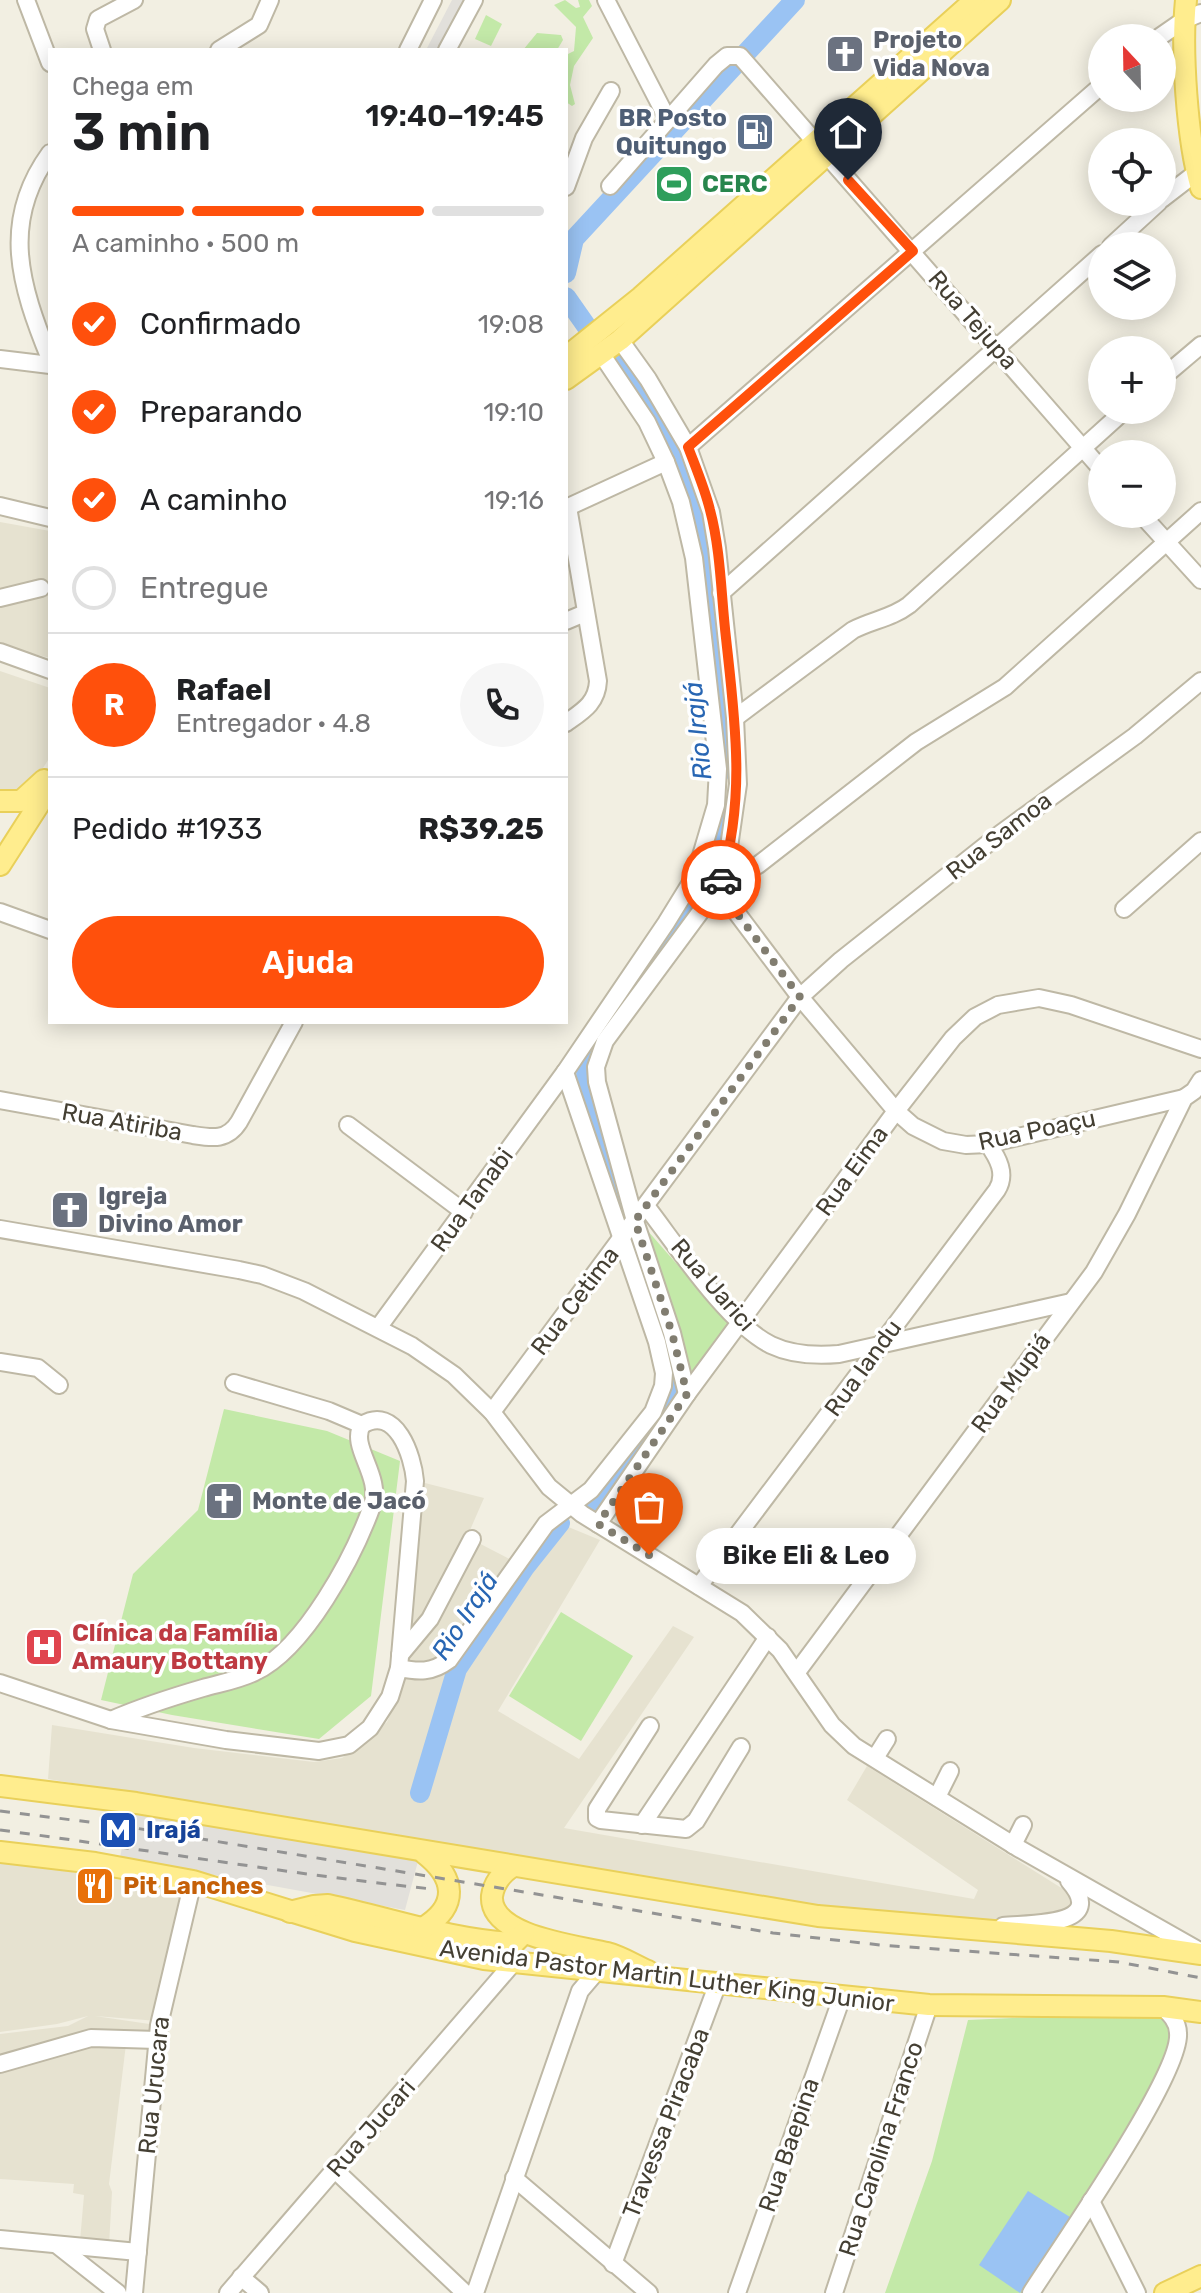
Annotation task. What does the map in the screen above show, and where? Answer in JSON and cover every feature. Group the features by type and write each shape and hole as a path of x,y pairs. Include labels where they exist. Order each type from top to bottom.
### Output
{"main road":[{"path":"568,378 620,340 975,0"},
{"path":"568,355 1000,0"},
{"path":"1190,11 1199,176"},
{"path":"0,803 15,803 26,798 48,776"},
{"path":"0,865 48,790"},
{"path":"0,803 12,820 0,845"},
{"path":"0,1786 136,1803 423,1853 818,1916 1133,1943 1201,1952"},
{"name":"Avenida Pastor Martin Luther King Junior","path":"0,1852 95,1863 193,1881 290,1912 424,1948 514,1962 929,2005 1201,2009"},
{"path":"423,1853 446,1876 449,1897 441,1915 423,1928"},
{"path":"513,1866 500,1877 493,1892 492,1900 500,1917 524,1933 611,1954 663,1977"},
{"path":"290,1912 328,1905 493,1942 514,1943 524,1933"},
{"path":"1165,2293 1201,2276"}],"street":[{"path":"26,0 48,58"},
{"path":"101,48 95,29 98,19 134,0"},
{"path":"223,48 259,25 270,0"},
{"path":"409,48 433,0"},
{"path":"448,48 474,0"},
{"path":"606,0 668,120"},
{"path":"1175,24 1190,11"},
{"name":"Rua Tejupa","path":"610,186 727,56 744,59 1088,454"},
{"path":"568,182 584,138 611,91"},
{"path":"688,447 1088,97"},
{"path":"48,156 34,173 24,198 16,243 23,288 48,354"},
{"path":"1176,191 1199,176"},
{"path":"1126,232 1144,216"},
{"path":"721,593 1088,267"},
{"path":"620,340 655,389 688,447 711,512 735,718 738,784 735,818 720,883 614,1027 600,1053 597,1082 635,1221 672,1333 687,1394"},
{"path":"1176,366 1201,345"},
{"name":"Rua Tanabi","path":"378,1328 565,1072 681,900 695,876 716,805 718,769 715,730 694,558 681,502 647,422 602,355"},
{"path":"0,359 48,365"},
{"path":"735,718 853,630 897,614 909,605 1109,424"},
{"path":"568,508 666,462"},
{"path":"0,506 48,518"},
{"path":"720,883 758,865 916,742 1005,687 1201,511"},
{"path":"568,514 598,673 598,689 589,706 568,722"},
{"path":"1154,528 1201,580"},
{"path":"0,598 41,588"},
{"path":"568,620 585,613"},
{"path":"0,652 48,669"},
{"name":"Rua Samoa","path":"800,997 841,960 987,844 1135,736 1201,681"},
{"path":"1124,909 1201,841"},
{"name":"Rua Poaçu","path":"720,883 800,997 896,1111 913,1126 943,1141 966,1145 988,1144 1184,1098"},
{"path":"0,912 48,929"},
{"name":"Rua Cetima","path":"492,1412 800,997"},
{"name":"Rua Eima","path":"598,1524 687,1394 896,1111 964,1026 975,1017 998,1005 1039,998 1071,1005 1201,1049"},
{"name":"Rua Atiriba","path":"0,1100 215,1138 229,1134 239,1122 293,1024"},
{"path":"400,1662 428,1671 449,1660 536,1537 555,1516 591,1490 611,1468 653,1412 663,1386 662,1359 565,1072"},
{"name":"Rua Mupiá","path":"797,1672 1105,1255 1184,1098 1194,1091 1201,1080"},
{"path":"348,1125 464,1212"},
{"name":"Rua Iandu","path":"699,1586 1001,1184 1000,1165 988,1144"},
{"name":"Rua Uarici","path":"646,1206 741,1322 769,1344 799,1353 839,1354 1071,1302"},
{"path":"0,1229 262,1275 304,1291 412,1346 454,1375 492,1412 539,1476 571,1505 742,1613 768,1637 797,1672 836,1729 854,1746 1013,1845 1201,1952"},
{"path":"0,1362 38,1368 59,1385"},
{"path":"234,1383 329,1411 362,1425"},
{"path":"0,1683 111,1720 307,1751 333,1750 349,1745 370,1728 390,1697 400,1662 414,1470 409,1451 398,1431 380,1421 366,1422 359,1430 360,1442 376,1486 372,1506 337,1579 294,1642 273,1662 254,1673 162,1700 111,1720"},
{"path":"400,1662 430,1619 472,1539"},
{"path":"642,1825 768,1637"},
{"path":"650,1726 596,1814 601,1820 680,1830 691,1825 741,1747"},
{"path":"875,1758 887,1739"},
{"path":"937,1797 950,1771"},
{"path":"1013,1845 1023,1825"},
{"path":"973,1930 1061,1920 1074,1915 1081,1905 1081,1898 1059,1872"},
{"name":"Rua Urucara","path":"134,2293 157,2040 193,1881"},
{"name":"Rua Jucari","path":"228,2293 514,1962"},
{"path":"571,1969 580,1991"},
{"path":"475,2293 580,1991 597,1971"},
{"name":"Travessa Piracaba","path":"613,2264 718,1983"},
{"name":"Rua Baepina","path":"737,2293 842,1997"},
{"name":"Rua Carolina Franco","path":"834,2293 929,2005"},
{"path":"1031,2293 1135,2131 1171,2062 1179,2034 1173,2018 1163,2007"},
{"path":"0,2064 91,2038 157,2040"},
{"path":"335,2170 465,2293"},
{"path":"514,2178 649,2293"},
{"path":"1091,2201 1137,2293"},
{"path":"0,2239 138,2252"},
{"path":"55,2244 118,2293"},
{"path":"241,2277 260,2293"}],"shaded area":[{"path":"452,0 478,0 453,48 427,48"},
{"path":"0,522 48,531 48,657 0,645"},
{"path":"0,671 48,687 48,760 29,790 9,794 0,792"},
{"path":"417,1481 484,1498 467,1537 527,1568 561,1524 600,1540 498,1711 579,1759 673,1626 694,1637 564,1828 974,1899 978,1890 847,1800 867,1766 1071,1894 1075,1906 1068,1916 1017,1921 867,1916 48,1779 52,1725 194,1748 314,1762 342,1758 366,1741 387,1722 403,1684"},
{"path":"129,1810 418,1861 405,1910 120,1858"},
{"path":"0,1860 185,1891 158,2021 95,2016 156,2025 155,2046 126,2044 109,2184 112,2192 109,2245 80,2241 84,2195 73,2193 74,2184 0,2179 0,2034 68,2026 88,2016 0,2032"}],"green space":[{"path":"565,0 576,8 580,7 578,0 589,0 592,6 583,17 593,38 574,66 570,85 575,104 572,106 568,103 568,54 574,51 576,27 554,5"},
{"path":"486,15 502,24 491,46 475,39"},
{"path":"537,33 561,35 563,40 558,48 525,48"},
{"path":"640,1222 732,1327 693,1376"},
{"path":"224,1409 327,1431 400,1461 371,1696 319,1739 101,1700 133,1574 198,1510"},
{"path":"561,1612 633,1656 581,1741 509,1696"},
{"path":"1155,2012 1171,2017 1173,2059 1029,2293 885,2293 932,2161 968,2020"}],"water":[{"path":"1028,2191 1070,2217 1020,2293 979,2265"}],"waterway":[{"name":"Rio Irajá","path":"568,264 574,239 795,0"},
{"name":"Rio Irajá","path":"568,300 587,327"},
{"name":"Rio Irajá","path":"621,364 664,430 686,477 697,510 708,569 730,769"},
{"name":"Rio Irajá","path":"620,1211 593,1121 587,1083 587,1056 593,1041 674,934 692,905 720,845 727,813"},
{"name":"Rio Irajá","path":"595,1502 642,1442 670,1391 671,1364 659,1328"},
{"name":"Rio Irajá","path":"420,1793 457,1669 525,1567 560,1523"}],"railway":[{"path":"0,1811 129,1827 773,1933 880,1945 1119,1962 1201,1978"},
{"path":"0,1830 432,1889"}],"way so far":[{"path":"649,1555 598,1524 687,1394 672,1333 635,1221 800,997 718,888 721,880"}],"place":[{"name":"Projeto Vida Nova","path":"845,54"},
{"name":"BR Posto Quitungo","path":"755,132"},
{"name":"CERC","path":"674,184"},
{"name":"Igreja Divino Amor","path":"70,1210"},
{"name":"Monte de Jacó","path":"224,1501"},
{"name":"Bike Eli & Leo","path":"649,1555"},
{"name":"Clínica da Família Amaury Bottany","path":"44,1647"},
{"name":"Irajá","path":"118,1830"},
{"name":"Pit Lanches","path":"95,1886"}],"route":[{"path":"721,880 735,818 737,746 717,548 711,512 688,447 913,251 848,180"}]}
